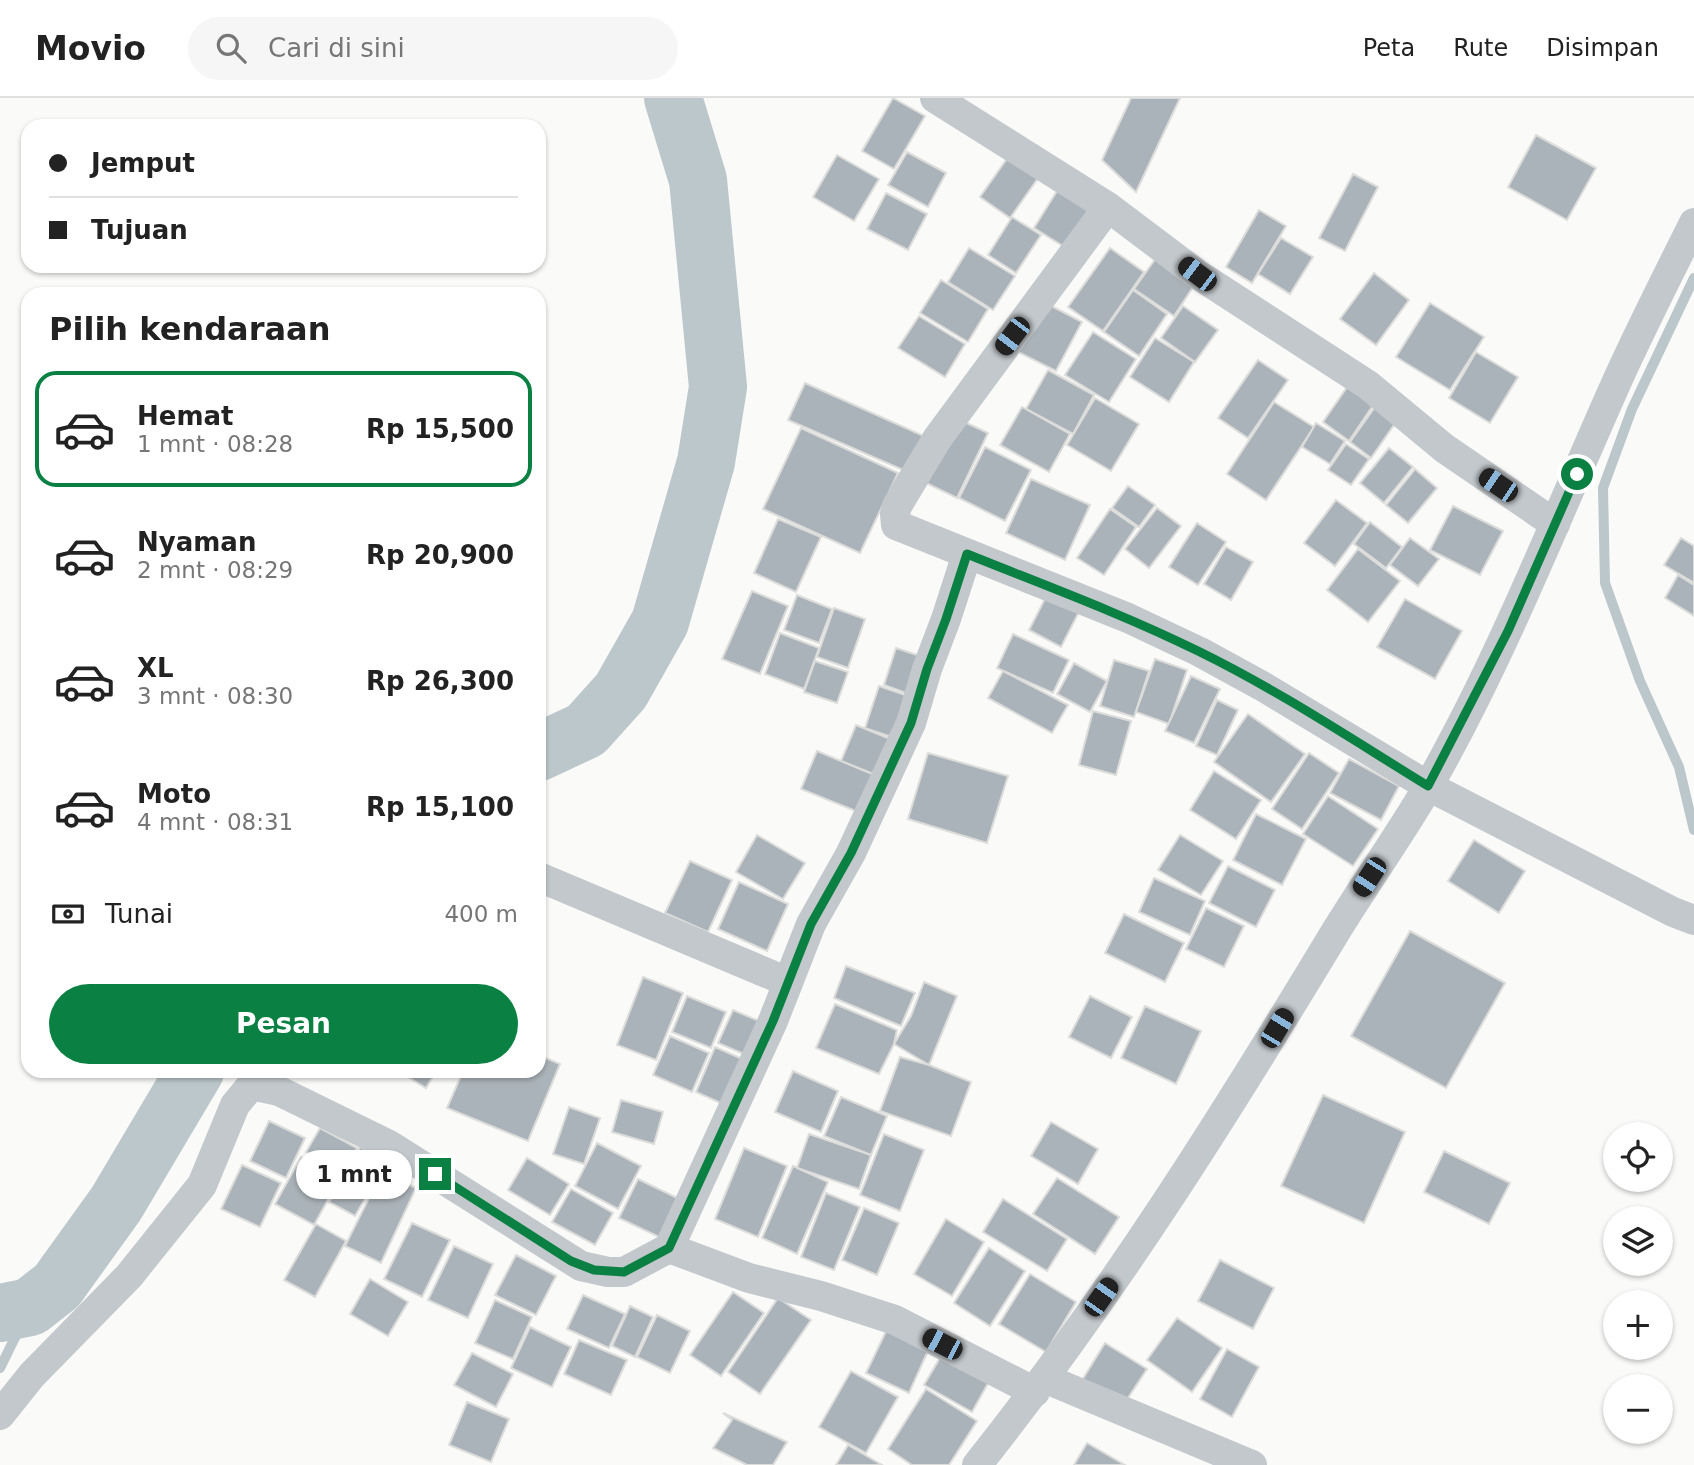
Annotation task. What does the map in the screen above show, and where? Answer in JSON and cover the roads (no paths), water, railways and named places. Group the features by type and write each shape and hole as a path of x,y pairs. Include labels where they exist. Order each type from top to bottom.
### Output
{"street":[{"path":"935,98 1108,207 1197,274 1368,385 1444,448 1555,524"},
{"path":"1108,207 937,439 897,506 896,526 1128,618 1200,652 1274,693 1428,786 1684,916"},
{"path":"977,1465 1040,1385 1157,1216 1244,1082 1428,786 1508,631 1618,379 1694,223"},
{"path":"0,1415 32,1375 129,1276 202,1185 236,1105 249,1088 255,1086 279,1091 389,1145 581,1266 608,1272 624,1272 669,1248 789,982 811,924 851,853 911,723 967,554"},
{"path":"546,880 789,982"},
{"path":"669,1248 748,1278 873,1311 1040,1385 1252,1465"}],"waterway":[{"path":"546,749 586,730 621,691 660,622 706,462 718,387 698,180 673,98"},
{"path":"1694,278 1632,409 1603,488 1605,583 1640,681 1679,767 1694,830"},
{"path":"0,1313 30,1307 57,1286 116,1204 191,1078"},
{"path":"0,1368 30,1307"}]}
